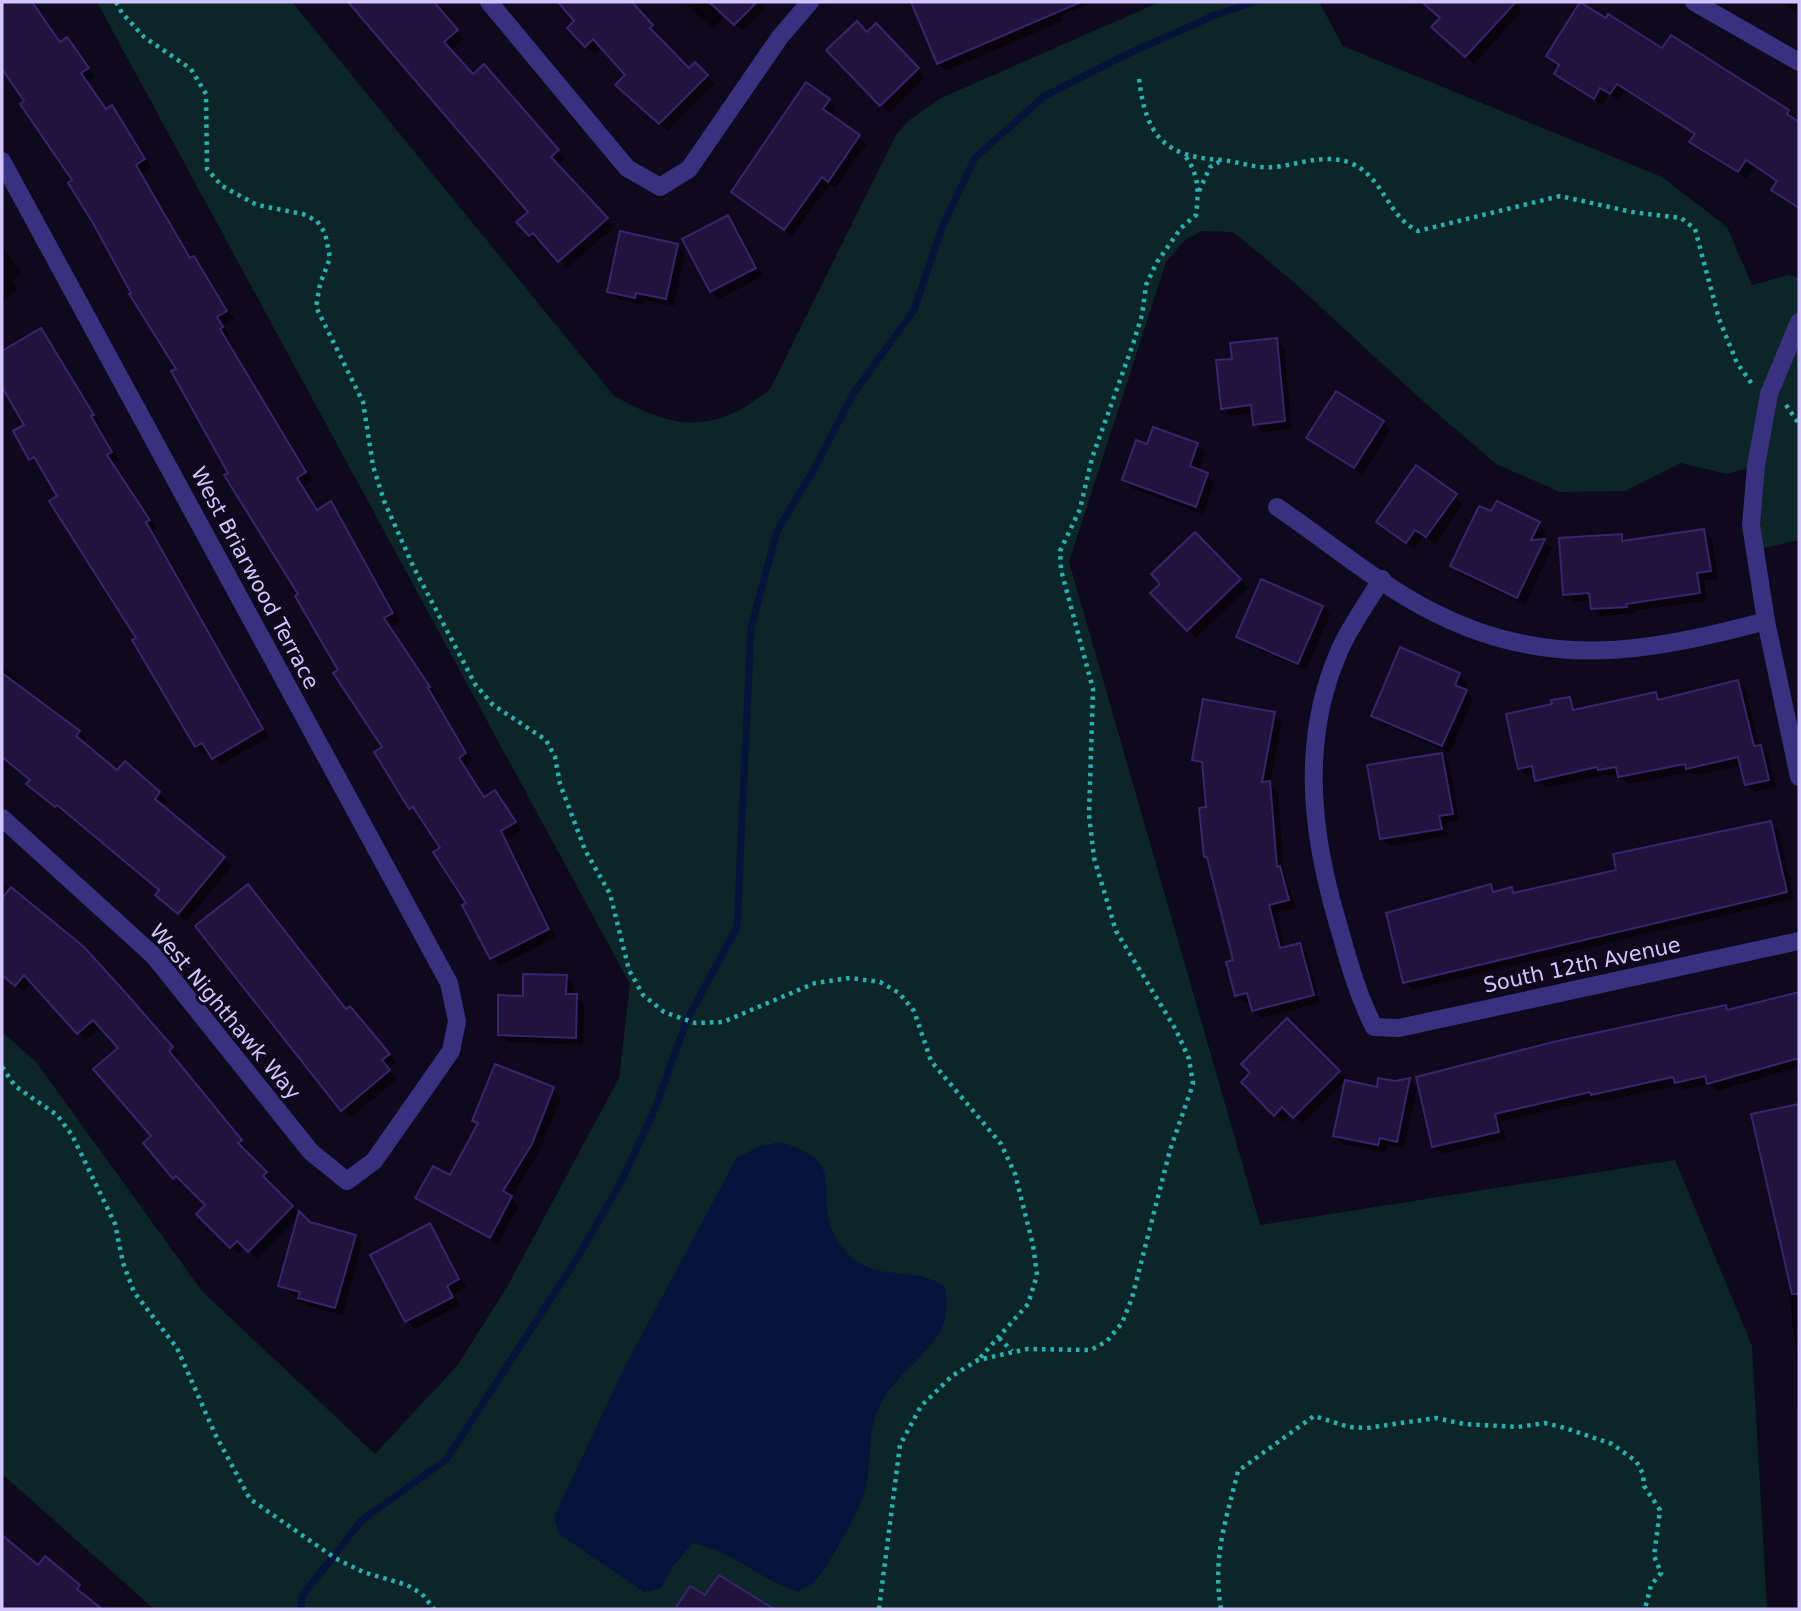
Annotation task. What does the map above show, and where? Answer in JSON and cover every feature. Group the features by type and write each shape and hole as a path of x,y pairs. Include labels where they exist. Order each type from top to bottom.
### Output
{"street":[{"path":"489,2 627,168 660,187 689,169 780,37 810,2"},
{"path":"1694,2 1799,62"},
{"name":"West Briarwood Terrace","path":"2,161 449,983 457,1021 451,1051 374,1161 347,1181"},
{"path":"1799,323 1769,394 1756,466 1751,524 1766,621 1799,777"},
{"path":"1277,507 1429,610 1514,645 1586,653 1660,646 1766,621"},
{"name":"South 12th Avenue","path":"1381,579 1341,647 1326,688 1316,730 1311,780 1322,868 1360,1000 1374,1027 1399,1028 1799,940"},
{"name":"West Nighthawk Way","path":"2,818 154,956 311,1152 347,1181"}],"path":[{"path":"116,2 122,13 144,37 191,69 206,93 207,169 222,186 257,205 303,214 317,221 325,233 330,258 316,307 363,402 373,466 384,501 414,568 475,684 492,705 546,740 555,757 559,784 585,850 610,894 629,970 643,995 664,1012 695,1023 723,1022 815,983 850,978 880,982 900,993 914,1012 932,1061 1001,1144 1015,1174 1037,1275 1028,1304 978,1360 951,1376 921,1406 900,1445 879,1609"},
{"path":"1139,79 1146,120 1159,139 1183,153 1196,159 1272,167 1320,158 1345,161 1366,169 1405,225 1418,231 1560,196 1632,212 1681,218 1695,229 1719,319 1745,377 1791,408 1799,424"},
{"path":"978,1360 1012,1351 1091,1350 1107,1341 1122,1323 1132,1298 1170,1150 1187,1109 1192,1084 1189,1059 1176,1030 1116,931 1094,858 1089,815 1093,690 1061,570 1060,551 1080,509 1092,458 1142,315 1146,285 1157,262 1181,228 1196,215 1199,192 1196,170 1183,153"},
{"path":"1199,192 1210,167 1221,160"},
{"path":"2,1067 15,1086 57,1115 72,1135 115,1224 123,1263 134,1292 177,1348 215,1434 250,1499 335,1558 363,1572 407,1585 422,1594 434,1609"},
{"path":"999,1338 1012,1351"},
{"path":"1221,1609 1218,1590 1220,1537 1231,1507 1238,1471 1314,1416 1349,1427 1367,1428 1436,1418 1518,1427 1545,1423 1612,1444 1636,1461 1643,1474 1644,1486 1660,1510 1654,1556 1661,1573 1651,1585 1645,1609"}],"green space":[{"path":"97,2 292,2 614,396 656,416 675,421 712,420 731,414 770,389 896,135 908,121 941,98 1160,2 1319,2 1343,46 1662,177 1727,227 1752,285 1789,275 1799,278 1799,540 1754,550 1755,466 1727,474 1681,463 1625,491 1560,492 1496,464 1289,278 1233,232 1201,231 1184,241 1166,262 1069,562 1260,1225 1675,1160 1752,1346 1767,1609 154,1609 2,1474 2,1032 36,1062 202,1291 375,1454 457,1366 507,1287 619,1078 630,984"}],"water":[{"path":"781,1142 817,1160 824,1171 830,1223 837,1239 849,1255 875,1270 918,1276 945,1287 947,1307 943,1324 936,1339 900,1377 879,1407 872,1429 863,1497 834,1553 814,1582 798,1592 721,1552 693,1543 673,1566 661,1588 644,1592 559,1534 554,1517 625,1366 736,1159 759,1146"}],"building":[{"path":"2,2 32,2 60,42 67,37 89,68 81,73 106,109 112,105 145,159 136,165 190,258 194,256 227,311 217,317 223,327 220,329 306,472 297,478 317,510 331,501 393,613 384,618 430,687 428,688 466,753 459,758 484,797 495,790 516,822 501,831 549,929 490,959 462,905 466,903 433,852 440,848 413,807 409,809 374,752 382,747 333,673 338,670 295,596 298,594 224,475 228,473 171,371 176,369 129,294 131,293 93,223 68,183 72,180 20,104 24,101 2,69"},
{"path":"348,2 434,2 458,30 444,42 473,74 484,64 559,150 551,157 608,218 558,262 533,233 529,236 516,222 528,212"},
{"path":"558,2 632,2 653,25 650,28 689,68 695,62 708,75 659,124 615,85 625,75 593,39 585,47 567,28 574,21"},
{"path":"709,2 757,2 734,25"},
{"path":"911,2 1081,2 937,64"},
{"path":"1422,2 1516,2 1465,57 1431,27 1440,18"},
{"path":"1580,2 1606,18 1608,14 1662,48 1671,35 1789,110 1787,114 1799,122 1799,208 1771,190 1777,181 1746,160 1738,172 1689,142 1695,134 1617,84 1610,94 1600,88 1594,99 1554,74 1559,65 1546,56"},
{"path":"857,21 867,32 876,23 919,68 880,106 826,50"},
{"path":"806,82 830,99 823,109 860,135 828,182 822,177 784,230 731,192"},
{"path":"728,215 756,268 710,292 682,239"},
{"path":"620,231 678,244 666,299 636,293 635,298 607,292"},
{"path":"41,328 94,415 91,416 112,452 107,455 150,520 146,522 263,729 212,759 202,743 195,747 132,640 136,638 49,501 57,496 34,457 29,460 13,431 24,425 2,387 2,351"},
{"path":"1277,338 1285,421 1253,425 1251,405 1221,409 1216,360 1232,359 1230,343"},
{"path":"1336,391 1384,421 1354,468 1306,438"},
{"path":"1153,427 1198,443 1190,466 1208,473 1196,507 1122,480 1136,440 1147,444"},
{"path":"1416,465 1457,494 1426,537 1415,530 1406,543 1376,522"},
{"path":"1497,501 1540,522 1531,540 1545,539 1517,598 1450,566 1479,506 1491,511"},
{"path":"1704,529 1711,571 1697,573 1700,593 1626,604 1627,607 1591,609 1589,593 1563,595 1559,538 1622,534 1622,541"},
{"path":"1195,532 1241,579 1187,631 1150,593 1160,584 1151,574"},
{"path":"1261,579 1323,606 1298,664 1236,637"},
{"path":"1400,647 1460,673 1455,685 1467,690 1442,746 1371,716"},
{"path":"2,673 80,731 76,736 117,770 125,761 160,792 155,799 225,857 178,914 155,895 159,890 57,805 55,807 26,784 30,780 2,757"},
{"path":"1738,680 1754,746 1761,745 1769,780 1745,785 1738,757 1686,769 1685,764 1618,777 1616,767 1598,770 1597,767 1535,781 1532,766 1518,769 1506,714 1552,704 1551,700 1570,697 1573,710 1656,692 1658,700"},
{"path":"1203,699 1275,712 1262,782 1270,781 1277,867 1280,866 1289,900 1269,905 1280,948 1300,943 1314,995 1252,1011 1247,993 1235,996 1226,962 1233,960 1207,857 1204,857 1199,808 1206,807 1202,762 1192,760"},
{"path":"1442,753 1453,814 1439,816 1442,829 1380,839 1367,765"},
{"path":"1771,821 1787,892 1403,983 1386,913 1491,884 1493,892 1512,887 1513,893 1616,870 1613,854"},
{"path":"248,884 346,1009 350,1006 390,1054 382,1060 390,1070 341,1111 195,926"},
{"path":"11,887 84,947 124,991 173,1047 169,1051 242,1140 238,1143 267,1172 263,1176 293,1206 248,1252 237,1241 230,1248 196,1214 205,1205 176,1176 173,1179 143,1143 151,1136 93,1069 118,1048 93,1020 77,1034 24,975 15,986 2,975 2,898"},
{"path":"523,974 567,975 566,994 577,994 576,1038 498,1035 498,995 523,996"},
{"path":"1799,992 1799,1058 1707,1084 1705,1076 1675,1083 1673,1077 1591,1095 1590,1092 1495,1114 1499,1132 1432,1147 1416,1077 1553,1042 1726,1005 1727,1010"},
{"path":"1287,1018 1340,1071 1293,1118 1282,1107 1274,1116 1241,1082 1250,1073 1241,1064"},
{"path":"495,1064 554,1087 532,1144 503,1191 512,1196 490,1238 415,1198 433,1166 450,1175 478,1123 472,1121"},
{"path":"1378,1078 1395,1081 1410,1078 1397,1142 1380,1138 1378,1145 1333,1136 1345,1080 1377,1087"},
{"path":"1799,1104 1799,1294 1792,1294 1751,1114"},
{"path":"299,1211 310,1222 356,1235 335,1308 298,1298 300,1292 278,1286"},
{"path":"430,1223 459,1279 447,1286 453,1297 405,1322 370,1255"},
{"path":"2,1535 38,1565 45,1556 80,1585 77,1589 102,1609 2,1609"},
{"path":"719,1575 774,1609 675,1609 690,1586 705,1595"}],"waterway":[{"path":"301,1609 302,1596 362,1520 446,1460 576,1260 621,1182 654,1111 687,1020 737,927 751,628 777,531 813,471 853,394 914,310 943,225 975,158 1043,97 1121,57 1213,16 1254,2"}]}
